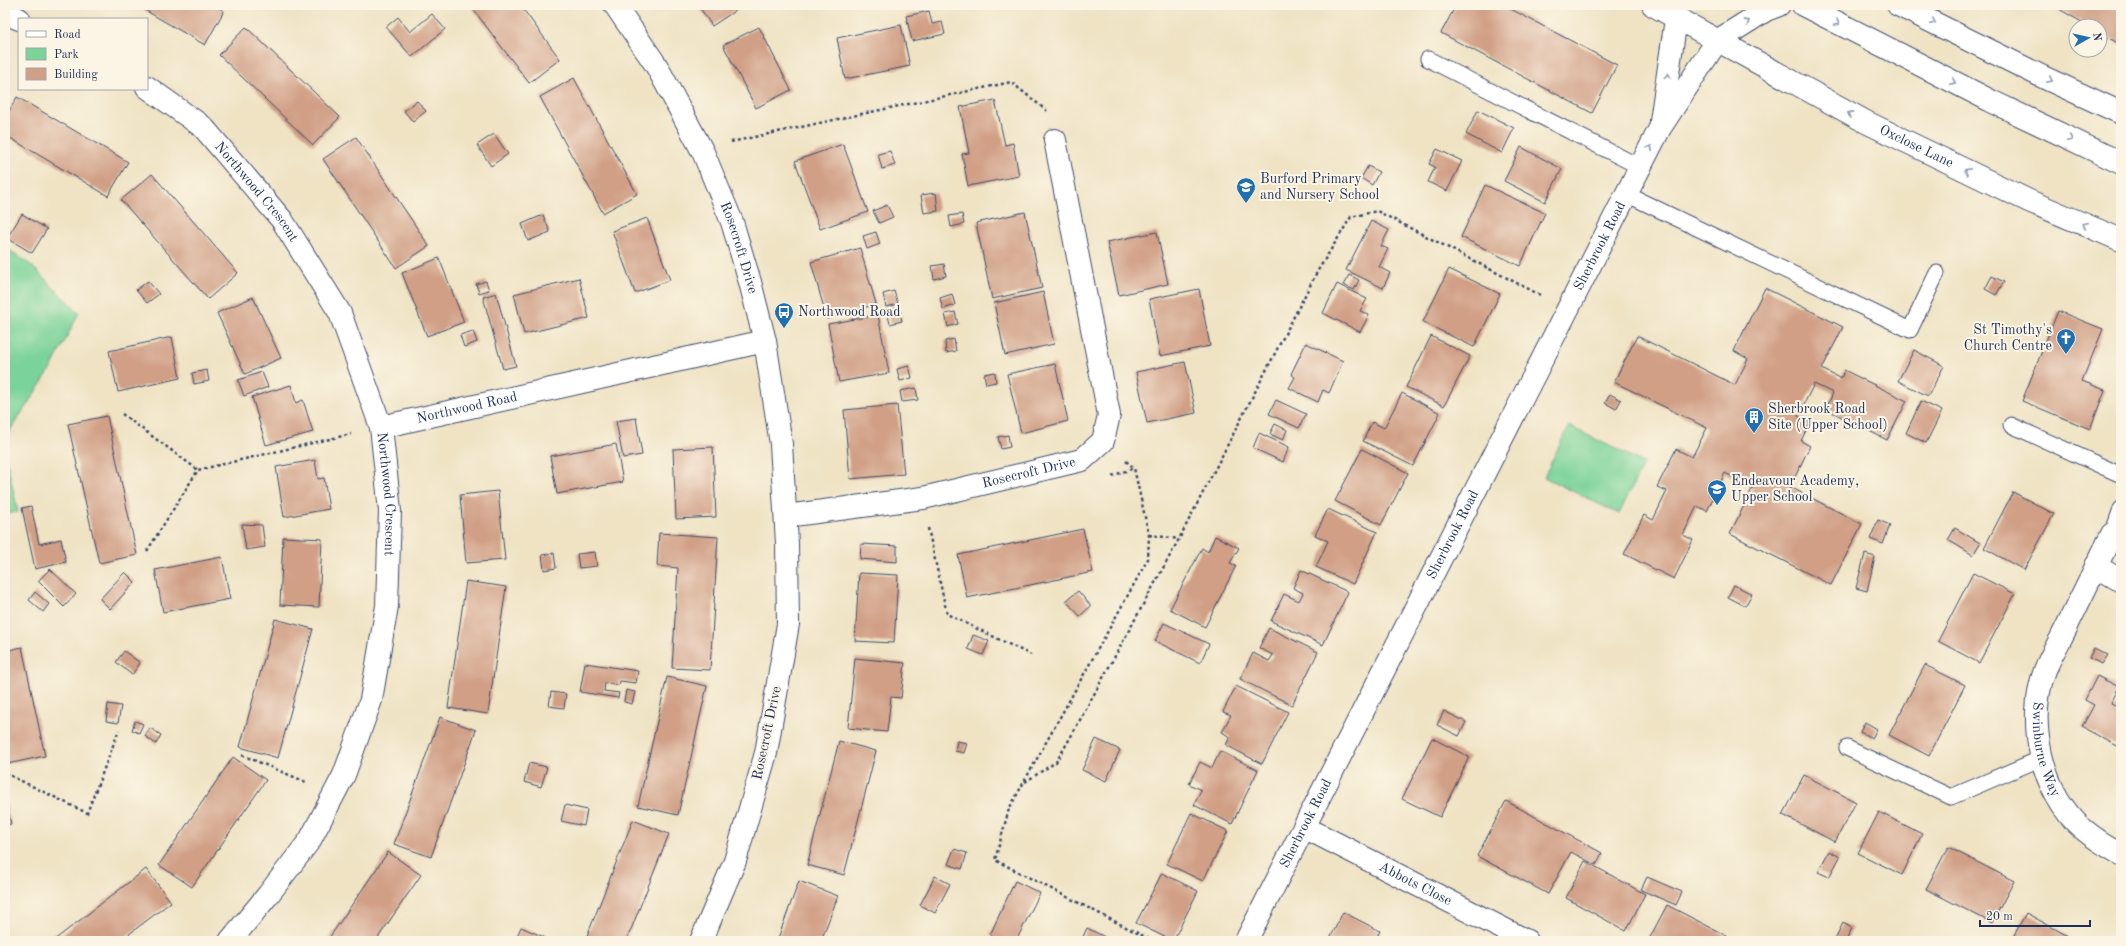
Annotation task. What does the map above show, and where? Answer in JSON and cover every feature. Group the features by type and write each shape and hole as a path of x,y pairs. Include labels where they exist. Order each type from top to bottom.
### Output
{"street":[{"name":"Rosecroft Drive","path":"615,5 656,65 703,152 732,222 750,282 765,341 781,444 786,516 788,624 766,753 735,861 701,941"},
{"name":"Oxclose Lane","path":"1653,5 1716,41 1866,122 2029,201 2121,240"},
{"path":"1716,41 1766,10 1779,5"},
{"path":"1803,5 1990,101 2121,163"},
{"path":"1898,5 2045,78 2121,113"},
{"path":"5,13 18,19"},
{"name":"Sherbrook Road","path":"1660,128 1676,19"},
{"name":"Sherbrook Road","path":"1246,941 1660,128 1716,41"},
{"name":"Northwood Crescent","path":"148,88 203,127 282,220 340,313 380,427 390,511 387,606 371,700 335,795 310,840 268,895 230,941"},
{"path":"1055,140 1109,414 1103,441"},
{"name":"Northwood Road","path":"380,427 765,341"},
{"name":"Rosecroft Drive","path":"786,516 923,498 1082,460 1103,441"},
{"name":"Swinburne Way","path":"2112,534 2045,670 2038,699 2037,729 2042,758 2051,783 2064,806 2082,828 2106,847 2121,854"},
{"path":"2096,566 2121,581"},
{"name":"Abbots Close","path":"1304,827 1527,941"}],"lane":[{"path":"1428,59 1640,167"},
{"path":"1626,194 1910,330 1937,272"},
{"path":"2011,425 2120,475"},
{"path":"2112,534 2121,509"},
{"path":"1847,748 1951,797 2042,758"}],"path":[{"path":"703,152 724,144 1011,82 1061,123 1055,140"},
{"path":"1024,782 1056,762 1179,539 1317,272 1351,217 1377,211 1568,310"},
{"path":"122,414 198,470"},
{"path":"147,550 198,470 380,427"},
{"path":"1103,441 1134,468 1149,535 1148,559 1009,809 995,860 1153,941"},
{"path":"927,524 947,614 1031,655"},
{"path":"1149,535 1179,539"},
{"path":"5,773 87,813 119,730"},
{"path":"242,755 335,795"}],"green space":[{"path":"5,247 32,266 79,313 50,370 5,438"},
{"path":"1569,426 1644,463 1619,514 1544,477"},
{"path":"5,453 18,512 5,514"}],"building":[{"path":"136,5 214,5 224,11 205,45"},
{"path":"470,5 520,5 560,59 529,83"},
{"path":"698,5 744,5 712,26"},
{"path":"1456,5 1503,5 1617,65 1592,113 1441,33"},
{"path":"2059,5 2121,5 2121,45 2108,38 2108,18 2075,18 2057,8"},
{"path":"929,11 932,24 942,22 945,34 912,41 906,16"},
{"path":"432,14 445,29 412,57 386,27 398,17 410,32"},
{"path":"901,25 910,66 845,79 837,38"},
{"path":"246,27 340,117 313,145 219,55"},
{"path":"759,27 791,90 756,108 723,45"},
{"path":"574,78 637,194 603,213 540,97"},
{"path":"17,97 128,162 108,196 5,135 5,118"},
{"path":"995,100 1005,145 1013,143 1019,176 968,186 962,154 969,153 960,107"},
{"path":"417,101 426,111 413,122 404,111"},
{"path":"1478,110 1514,128 1502,153 1466,134"},
{"path":"494,134 508,154 491,166 477,145"},
{"path":"356,137 429,246 396,268 323,159"},
{"path":"843,144 868,212 820,229 795,161"},
{"path":"1521,147 1562,169 1545,202 1504,181"},
{"path":"1437,149 1462,161 1447,191 1428,182 1435,167 1429,164"},
{"path":"890,151 895,165 882,169 878,154"},
{"path":"1368,166 1379,172 1372,185 1361,178"},
{"path":"152,174 238,273 208,299 121,200"},
{"path":"1485,185 1545,213 1520,266 1461,237"},
{"path":"936,193 938,211 924,213 921,195"},
{"path":"887,205 893,217 879,223 873,211"},
{"path":"1025,212 1042,288 992,299 976,223"},
{"path":"22,214 47,229 32,253 7,238"},
{"path":"962,214 964,224 951,227 949,216"},
{"path":"543,215 550,232 528,241 522,224"},
{"path":"647,218 670,280 635,293 612,231"},
{"path":"1371,221 1389,230 1381,246 1388,249 1379,267 1390,273 1383,288 1346,270"},
{"path":"876,232 880,244 867,249 863,236"},
{"path":"1157,232 1168,284 1119,295 1107,242"},
{"path":"860,248 876,304 827,319 811,262"},
{"path":"439,258 464,322 427,336 402,273"},
{"path":"944,264 946,276 934,279 932,266"},
{"path":"1449,269 1500,294 1474,347 1423,322"},
{"path":"1349,275 1359,280 1354,290 1343,285"},
{"path":"1992,276 2004,282 1996,295 1985,289"},
{"path":"579,278 589,318 524,334 514,294"},
{"path":"148,281 159,294 147,303 136,290"},
{"path":"486,281 489,290 479,293 476,284"},
{"path":"1337,284 1367,299 1360,311 1369,315 1360,332 1323,313"},
{"name":"Sherbrook Road Site (Upper School)","path":"1765,288 1843,327 1822,369 1841,379 1844,370 1907,401 1887,440 1826,409 1833,393 1814,384 1798,416 1810,422 1801,441 1810,446 1790,487 1862,524 1831,585 1730,534 1753,487 1725,473 1707,511 1697,506 1683,535 1693,540 1674,579 1624,554 1644,515 1653,520 1667,491 1657,487 1676,449 1692,457 1707,428 1614,382 1637,336 1735,385 1748,359 1734,351"},
{"path":"1199,289 1210,346 1160,356 1149,299"},
{"path":"894,291 898,304 886,307 883,294"},
{"path":"1043,292 1054,344 1005,355 994,303"},
{"path":"496,293 516,366 503,369 483,297"},
{"path":"952,294 955,305 943,309 940,298"},
{"path":"253,297 281,358 245,374 217,313"},
{"path":"899,308 902,321 890,324 887,311"},
{"name":"St Timothy's Church Centre","path":"2058,311 2103,329 2082,381 2105,390 2090,429 2022,401"},
{"path":"955,312 958,324 948,327 945,314"},
{"path":"878,315 889,373 839,382 828,324"},
{"path":"473,331 477,342 464,347 460,335"},
{"path":"1431,336 1470,356 1444,406 1406,387"},
{"path":"172,337 180,378 118,392 109,351"},
{"path":"954,339 956,351 946,353 945,341"},
{"path":"1306,343 1343,361 1329,393 1323,390 1318,402 1289,388 1295,377 1291,374"},
{"path":"1914,350 1944,366 1928,396 1898,381"},
{"path":"1185,362 1196,413 1147,423 1136,372"},
{"path":"1055,364 1068,421 1021,433 1007,374"},
{"path":"909,366 912,378 900,381 897,369"},
{"path":"207,370 209,381 194,384 192,373"},
{"path":"262,372 268,387 244,396 238,380"},
{"path":"995,372 996,382 986,384 984,374"},
{"path":"291,385 296,403 303,400 313,432 266,445 252,397"},
{"path":"916,388 918,400 902,402 900,391"},
{"path":"1402,393 1440,413 1413,466 1363,441 1372,422 1384,428"},
{"path":"1610,394 1621,400 1616,409 1605,403"},
{"path":"1276,400 1306,414 1299,428 1269,414"},
{"path":"1921,401 1942,411 1926,443 1906,433"},
{"path":"897,405 904,474 850,479 844,410"},
{"path":"107,416 137,555 99,563 68,424"},
{"path":"636,418 642,455 623,458 616,421"},
{"path":"1275,424 1287,430 1283,440 1270,434"},
{"path":"1259,433 1289,447 1283,462 1253,448"},
{"path":"1008,435 1010,447 1001,449 998,437"},
{"path":"616,444 623,482 557,494 550,456"},
{"path":"713,447 716,517 676,519 673,449"},
{"path":"1362,449 1408,473 1381,525 1335,501"},
{"path":"315,460 318,479 324,478 329,509 284,517 276,467"},
{"path":"498,491 505,560 466,563 460,495"},
{"path":"2013,492 2054,514 2024,570 1984,548"},
{"path":"31,506 39,544 61,539 66,562 35,569 22,508"},
{"path":"1328,509 1377,532 1353,584 1316,567 1328,541 1315,535"},
{"path":"1878,520 1890,525 1883,544 1870,539"},
{"path":"242,524 262,525 265,547 246,550"},
{"path":"1955,528 1980,543 1973,555 1948,540"},
{"path":"1083,529 1093,572 967,598 958,555"},
{"path":"659,533 718,537 710,670 672,668 678,568 657,566"},
{"path":"1215,536 1239,548 1230,563 1236,566 1205,627 1170,609 1202,548 1208,552"},
{"path":"283,537 322,539 319,607 280,605"},
{"path":"861,544 897,546 897,562 860,559"},
{"path":"595,552 597,566 579,568 577,554"},
{"path":"554,553 556,568 544,570 542,555"},
{"path":"1865,554 1875,557 1867,591 1856,588"},
{"path":"222,557 230,599 163,612 155,570"},
{"path":"50,569 76,594 64,607 38,581"},
{"path":"1301,570 1348,592 1323,645 1271,621 1284,594 1299,601 1303,593 1293,588"},
{"path":"125,572 135,582 110,609 100,599"},
{"path":"859,573 898,575 894,643 855,641"},
{"path":"1973,573 2015,594 1979,663 1938,641"},
{"path":"466,581 506,587 488,714 448,708"},
{"path":"1734,585 1752,594 1745,606 1728,597"},
{"path":"1078,591 1091,606 1080,616 1066,601"},
{"path":"35,592 49,604 43,612 29,600"},
{"path":"275,619 313,629 278,758 240,747"},
{"path":"1164,623 1209,644 1200,663 1155,641"},
{"path":"1269,628 1318,652 1292,705 1240,679 1253,653 1269,661 1273,655 1259,648"},
{"path":"973,635 989,641 983,655 968,649"},
{"path":"22,647 45,756 7,764 5,753 5,651"},
{"path":"2094,648 2108,655 2102,664 2089,658"},
{"path":"124,651 140,663 132,675 116,662"},
{"path":"855,658 905,663 901,698 891,697 887,732 848,728"},
{"path":"585,663 638,671 636,683 620,681 619,685 605,683 604,691 619,693 618,698 580,692"},
{"path":"1925,665 1965,685 1929,756 1889,735"},
{"path":"2097,676 2119,687 2111,703 2121,708 2121,748 2082,727 2094,705 2085,700"},
{"path":"667,677 707,686 678,815 638,806"},
{"path":"1236,686 1288,712 1262,764 1226,745 1230,737 1222,732 1231,715 1223,712"},
{"path":"626,690 635,692 632,704 624,702"},
{"path":"551,692 566,694 564,708 549,706"},
{"path":"108,704 121,706 118,723 106,721"},
{"path":"1444,711 1466,722 1459,736 1437,725"},
{"path":"440,717 476,730 431,857 394,844"},
{"path":"135,721 143,724 139,733 132,730"},
{"path":"1865,722 1877,729 1872,738 1860,732"},
{"path":"150,728 161,735 156,744 145,736"},
{"path":"1432,738 1469,757 1440,817 1402,799"},
{"path":"1096,739 1120,750 1106,781 1082,770"},
{"path":"839,741 876,751 844,875 807,865"},
{"path":"957,741 967,743 964,753 955,751"},
{"path":"1220,751 1258,770 1232,824 1194,805 1201,790 1189,784 1200,762 1212,768"},
{"path":"233,757 266,780 192,887 159,865"},
{"path":"529,763 547,767 541,787 524,782"},
{"path":"1804,775 1856,802 1835,842 1783,815"},
{"path":"5,799 11,824 5,825"},
{"path":"1506,801 1602,853 1596,865 1571,852 1548,894 1477,856"},
{"path":"565,805 587,810 584,826 561,821"},
{"path":"1879,812 1922,834 1902,875 1858,853"},
{"path":"1191,813 1228,831 1203,881 1167,864"},
{"path":"633,820 669,834 626,941 585,941"},
{"path":"1948,847 2014,881 1992,923 1926,889"},
{"path":"954,849 967,853 962,869 948,864"},
{"path":"1829,851 1840,857 1829,877 1818,872"},
{"path":"388,852 421,875 376,941 327,941"},
{"path":"1585,861 1645,894 1626,931 1566,898"},
{"path":"146,869 171,902 120,941 53,941"},
{"path":"1162,873 1198,891 1173,941 1136,923"},
{"path":"935,876 950,884 935,913 920,905"},
{"path":"1647,877 1682,892 1676,905 1641,890"},
{"path":"799,881 838,896 821,941 777,941"},
{"path":"1015,881 1040,893 1016,941 1002,941 990,935"},
{"path":"1667,905 1727,936 1725,941 1648,941"},
{"path":"1343,912 1380,931 1375,941 1329,941"},
{"path":"2026,913 2068,936 2065,941 2011,941"},
{"path":"1843,923 1852,928 1846,941 1839,941 1835,939"},
{"path":"521,927 544,937 543,941 515,941"},
{"path":"1087,928 1113,941 1081,941"}],"place":[{"name":"Burford Primary and Nursery School","path":"1246,204"},
{"name":"Northwood Road","path":"784,329"},
{"name":"St Timothy's Church Centre","path":"2066,355"},
{"name":"Sherbrook Road Site (Upper School)","path":"1754,434"},
{"name":"Endeavour Academy, Upper School","path":"1717,506"}]}
